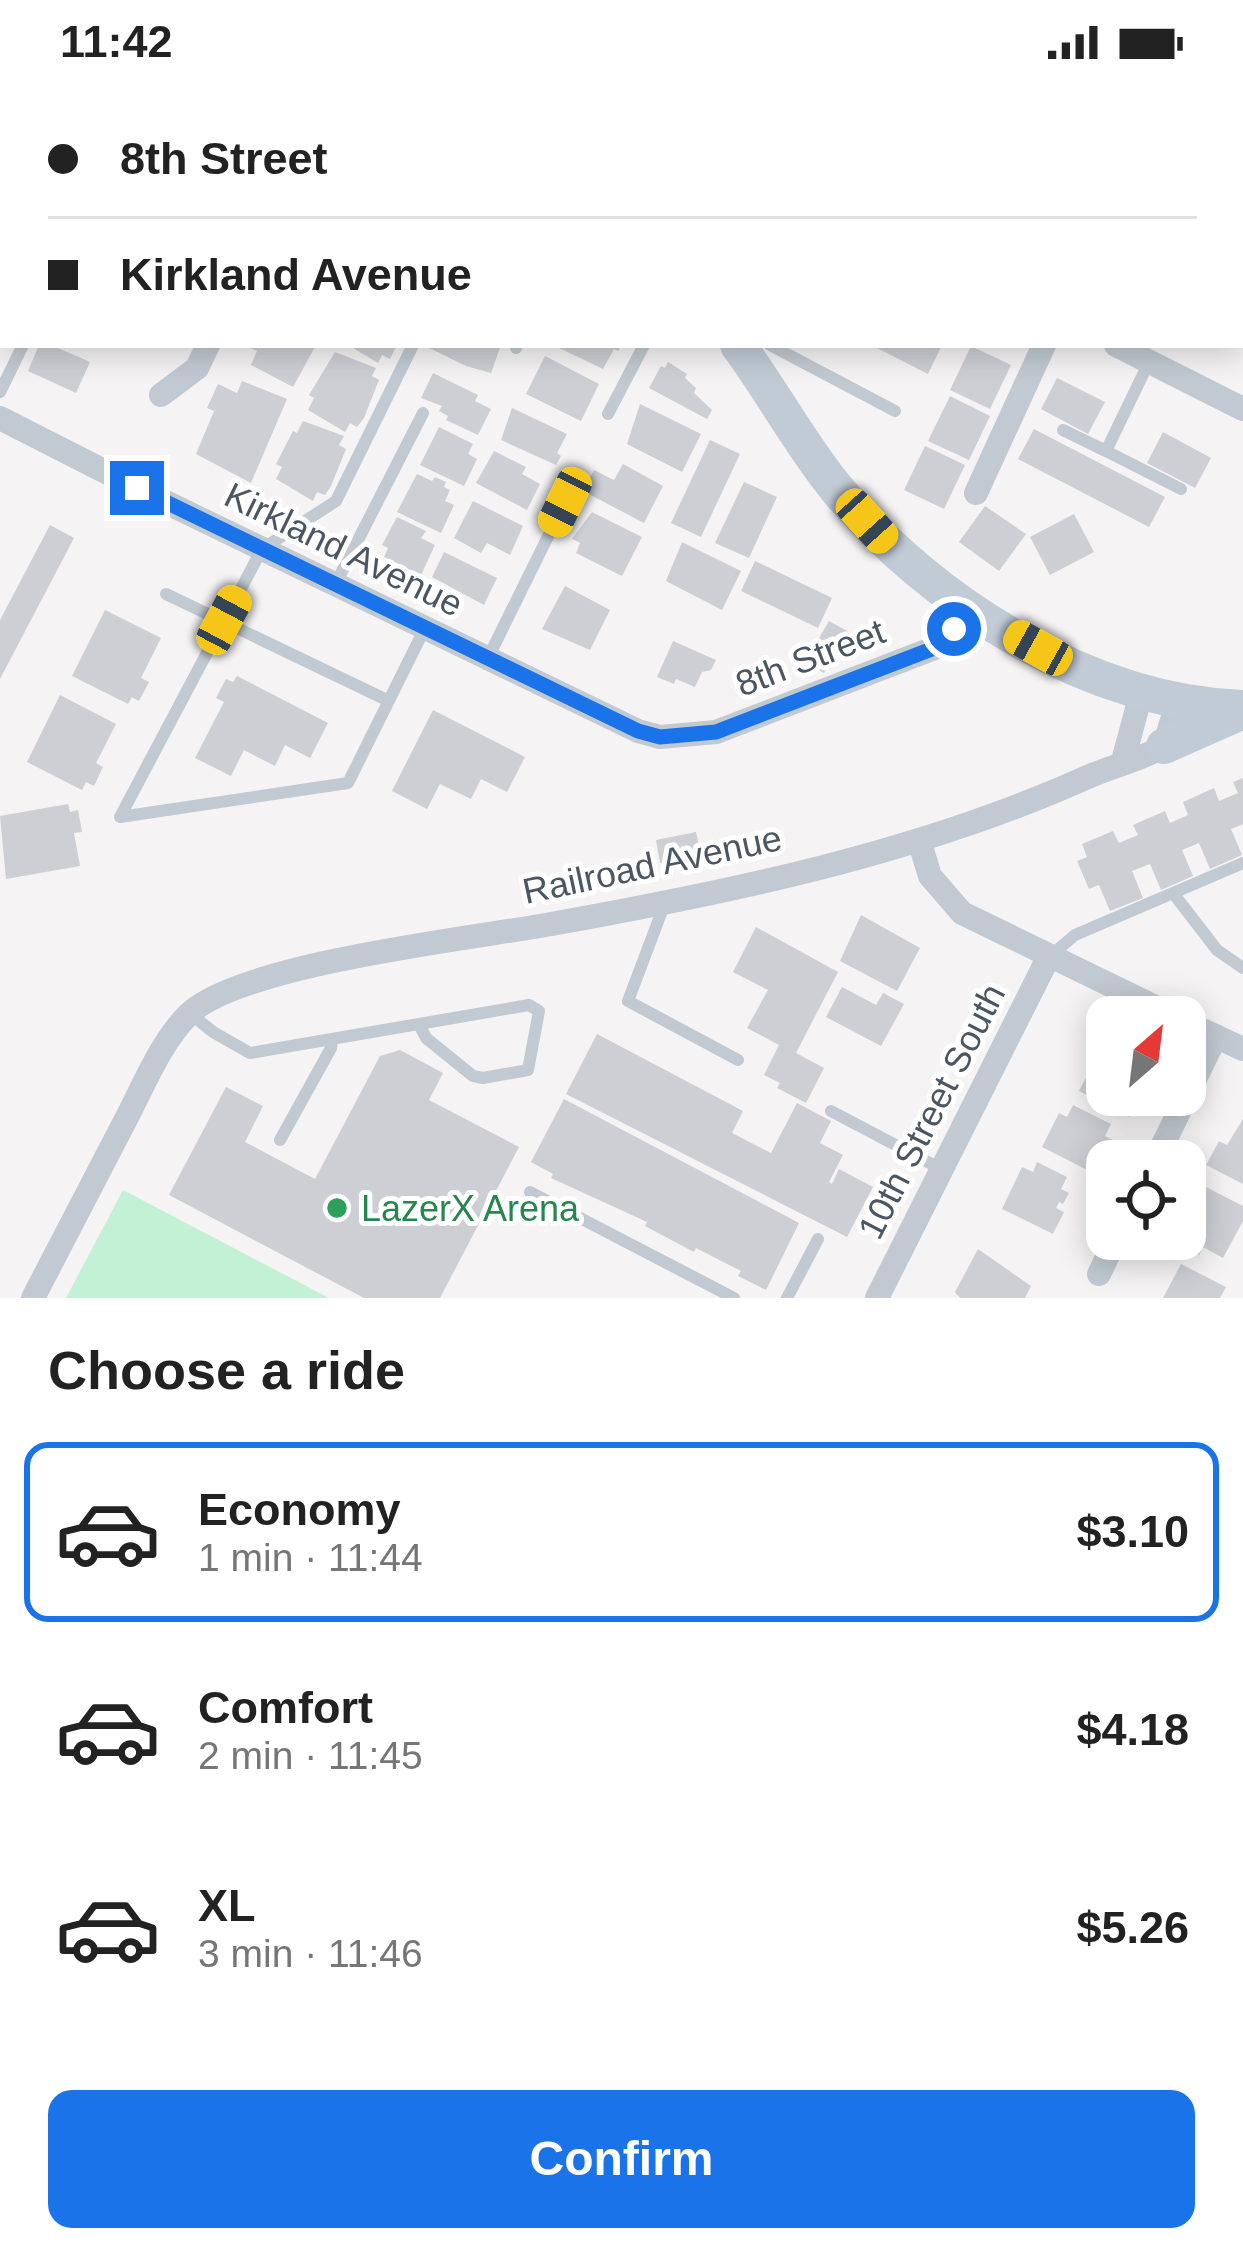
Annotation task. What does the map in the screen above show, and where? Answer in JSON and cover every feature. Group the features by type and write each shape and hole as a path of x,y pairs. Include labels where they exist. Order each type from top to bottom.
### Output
{"main road":[{"path":"740,348 835,487 898,556 971,612 1038,648 1142,690 1178,701 1243,710"},
{"path":"1164,746 1243,710"}],"street":[{"path":"161,395 197,368 207,348"},
{"path":"976,493 1043,348"},
{"path":"1123,348 1243,409"},
{"name":"Kirkland Avenue","path":"0,418 424,628 638,731 660,737"},
{"name":"8th Street","path":"660,737 716,732 937,647 971,612"},
{"path":"1123,761 1142,690"},
{"path":"1164,746 1178,701"},
{"name":"Railroad Avenue","path":"190,1013 219,993 296,970 666,902 919,841 1054,793 1123,761 1142,760 1164,746"},
{"path":"919,841 930,876 962,913 1132,996"},
{"name":"10th Street South","path":"877,1298 1049,956"},
{"path":"33,1298 161,1052 190,1013"},
{"path":"1206,1031 1243,1049"},
{"path":"1165,1140 1216,1036"},
{"path":"1099,1274 1106,1260"}],"lane":[{"path":"0,392 22,348"},
{"path":"412,348 336,501 262,549 119,817 348,783 424,628"},
{"path":"608,414 642,348"},
{"path":"776,348 895,411"},
{"path":"1106,451 1149,362"},
{"path":"335,584 423,413"},
{"path":"1063,430 1181,489"},
{"path":"488,658 565,502"},
{"path":"166,594 388,701"},
{"path":"1049,956 1075,935 1243,863"},
{"path":"1174,893 1217,950 1243,968"},
{"path":"666,902 628,1001 738,1060"},
{"path":"190,1013 250,1053 529,1005 539,1011 528,1070 483,1078 473,1076 426,1038 419,1024"},
{"path":"280,1140 332,1039"},
{"path":"831,1112 942,1170"},
{"path":"530,1192 734,1298"},
{"path":"787,1298 818,1239"}],"green space":[{"path":"123,1190 329,1298 66,1298"}],"building":[{"path":"38,348 58,348 90,362 76,393 28,371"},
{"path":"250,348 314,348 293,387 251,365 257,351"},
{"path":"353,348 396,348 390,359 382,355 378,363"},
{"path":"429,348 500,348 491,373"},
{"path":"559,348 620,348 614,349 603,369"},
{"path":"877,348 941,348 928,374"},
{"path":"970,348 1011,365 990,409 950,390"},
{"path":"335,352 376,368 372,376 379,380 364,418 357,427 350,423 345,432 308,410 314,398 309,395"},
{"path":"545,356 599,384 581,421 526,394"},
{"path":"668,362 687,374 685,378 696,388 694,393 712,410 707,419 649,388"},
{"path":"433,373 478,395 475,401 491,409 478,435 446,420 448,416 439,411 442,406 421,398"},
{"path":"1057,378 1105,402 1088,434 1041,409"},
{"path":"242,381 287,399 251,483 196,454 214,411 207,408 218,384 237,393"},
{"path":"950,396 990,416 969,460 928,441"},
{"path":"640,404 701,434 682,472 627,444"},
{"path":"512,408 567,434 556,465 501,440"},
{"path":"303,421 344,436 339,445 346,449 331,486 325,495 317,492 313,501 276,479 282,467 276,464"},
{"path":"439,427 473,444 468,454 477,459 464,486 420,465"},
{"path":"1034,429 1165,497 1149,527 1018,459"},
{"path":"1163,432 1211,458 1195,488 1147,463"},
{"path":"710,440 740,454 701,537 671,523"},
{"path":"925,446 965,465 944,509 904,490"},
{"path":"494,451 526,467 522,474 540,484 527,510 476,483"},
{"path":"623,464 663,486 644,523 583,491 594,470 614,480"},
{"path":"417,474 446,482 444,487 450,490 445,501 454,505 441,533 397,512"},
{"path":"744,482 777,497 749,558 715,543"},
{"path":"473,501 523,526 510,555 487,543 481,553 454,538"},
{"path":"985,506 1026,534 999,571 959,542"},
{"path":"592,512 642,537 622,576 576,553 580,543 572,539"},
{"path":"1074,514 1094,552 1050,575 1030,537"},
{"path":"397,517 426,531 421,538 435,545 421,575 384,557 388,548 382,545"},
{"path":"50,525 74,538 0,679 0,620"},
{"path":"682,542 741,571 722,610 666,581"},
{"path":"444,552 497,578 484,605 432,577"},
{"path":"755,561 832,598 818,628 741,591"},
{"path":"565,586 610,610 590,650 542,629"},
{"path":"105,610 161,638 141,678 149,682 139,701 132,697 128,704 72,676"},
{"path":"829,621 849,632 843,641 848,644 824,673 805,662"},
{"path":"673,641 716,660 711,670 702,672 695,687 657,677"},
{"path":"237,676 328,723 310,758 285,745 275,766 244,750 231,776 195,758 224,702 216,698 226,679 233,682"},
{"path":"60,695 116,724 96,763 103,767 94,786 86,782 82,790 27,762"},
{"path":"433,710 525,757 507,792 481,779 471,799 440,784 427,809 392,791"},
{"path":"1243,778 1243,824 1231,829 1242,855 1210,869 1199,843 1182,850 1193,876 1161,890 1150,864 1132,871 1143,898 1110,911 1099,885 1089,889 1077,861 1087,857 1082,844 1113,831 1119,843 1138,835 1133,825 1165,811 1170,823 1188,815 1183,802 1214,788 1219,801 1238,793 1233,782"},
{"path":"68,804 70,812 78,810 82,832 74,833 80,866 6,879 0,816"},
{"path":"696,832 701,855 660,863 656,840"},
{"path":"861,915 920,948 897,991 840,961"},
{"path":"756,927 838,972 796,1053 824,1068 806,1103 777,1088 780,1083 764,1075 779,1045 747,1028 768,990 733,972"},
{"path":"842,987 876,1005 883,993 904,1004 881,1046 826,1017"},
{"path":"597,1034 743,1111 732,1133 771,1153 797,1103 831,1121 820,1143 843,1155 829,1182 839,1169 873,1187 847,1237 566,1094"},
{"path":"400,1050 443,1073 429,1100 519,1147 440,1298 364,1298 169,1195 226,1087 263,1106 245,1142 315,1179 380,1056"},
{"path":"564,1099 799,1223 766,1290 738,1276 741,1271 551,1178 553,1174 531,1162"},
{"path":"1073,1105 1086,1116 1111,1124 1105,1136 1112,1140 1086,1140 1086,1169 1042,1147 1059,1113 1067,1117"},
{"path":"1243,1119 1243,1184 1206,1165 1219,1141 1227,1145"},
{"path":"1037,1162 1067,1177 1061,1189 1069,1193 1056,1208 1064,1212 1053,1234 1002,1209 1022,1167 1033,1172"},
{"path":"1206,1187 1243,1206 1243,1221 1223,1258 1206,1249"},
{"path":"978,1249 1031,1286 1025,1298 960,1298 955,1292"},
{"path":"1181,1264 1226,1287 1220,1298 1163,1298"}],"place":[{"name":"LazerX Arena","path":"337,1208"}],"route":[{"path":"137,488 638,731 660,737 716,732 937,647 954,629"}]}
